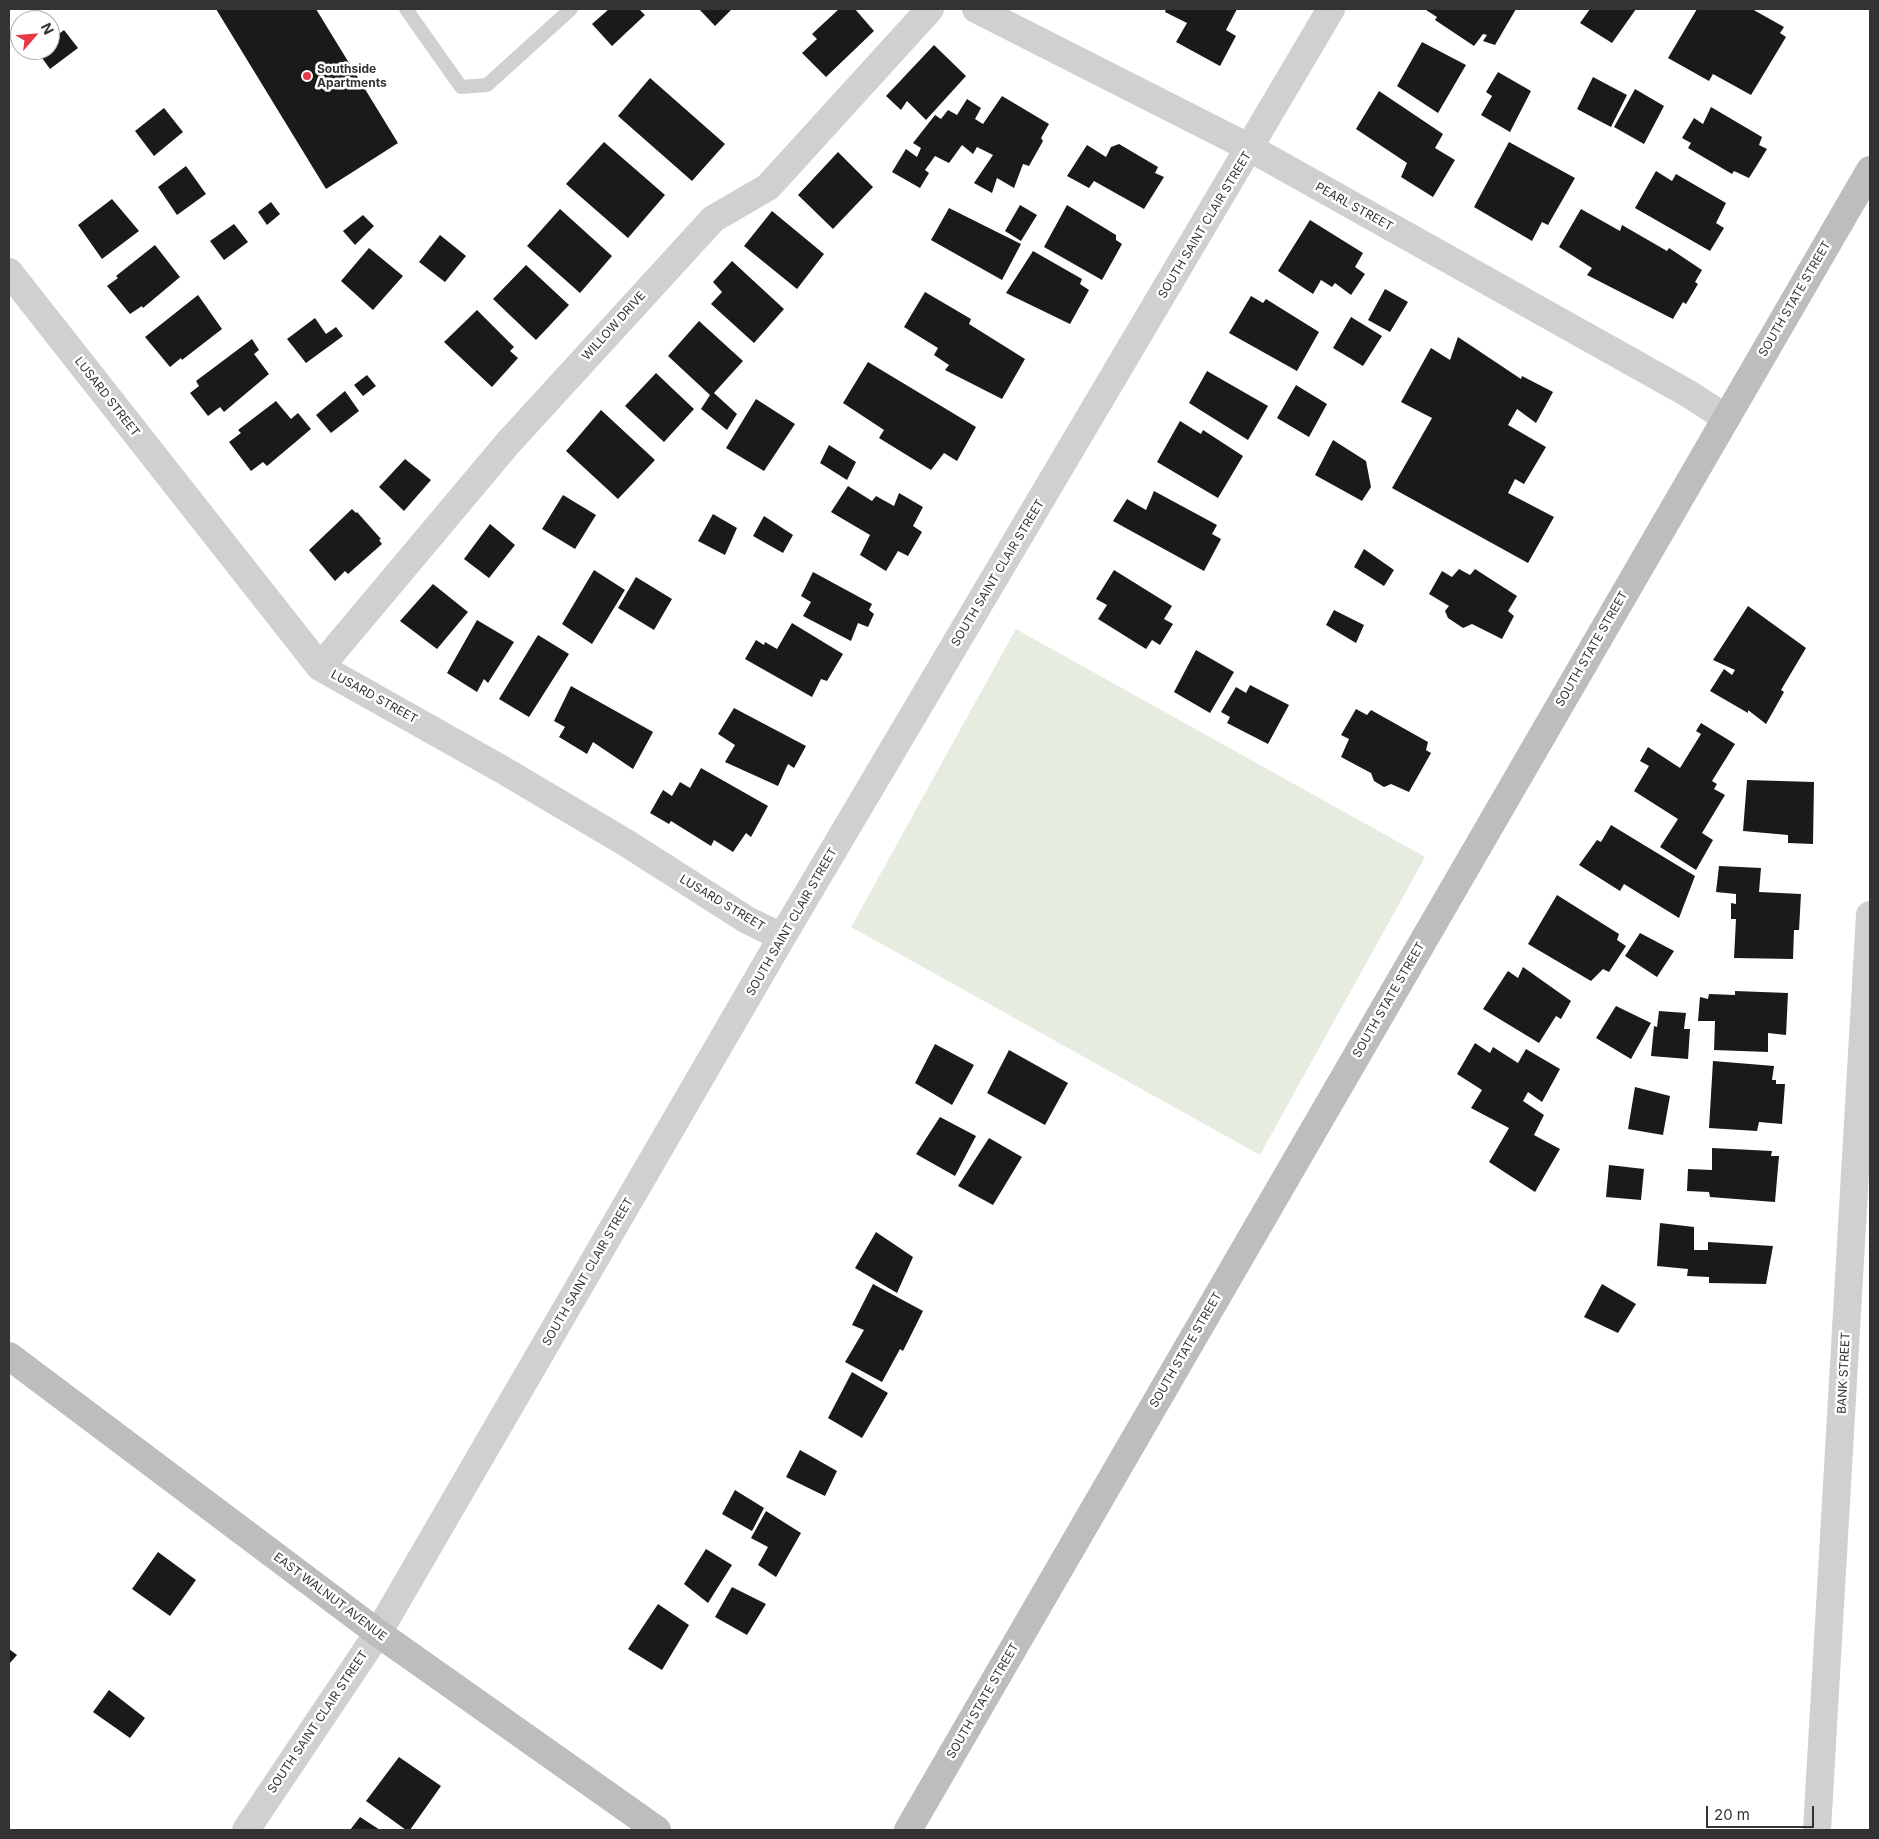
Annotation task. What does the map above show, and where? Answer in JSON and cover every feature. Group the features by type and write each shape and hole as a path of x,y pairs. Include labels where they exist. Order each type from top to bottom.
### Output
{"main road":[{"name":"SOUTH STATE STREET","path":"908,1830 1870,170"},
{"name":"EAST WALNUT AVENUE","path":"9,1356 378,1632 657,1830"}],"street":[{"name":"WILLOW DRIVE","path":"320,667 508,443 713,219 768,187 930,9"},
{"name":"PEARL STREET","path":"976,9 1250,148 1689,394 1726,418"},
{"name":"SOUTH SAINT CLAIR STREET","path":"246,1830 378,1632 782,938 1331,9"},
{"name":"LUSARD STREET","path":"9,272 320,667 503,770 628,844 747,920 782,938"},
{"name":"BANK STREET","path":"1817,1830 1870,915"}],"lane":[{"path":"406,9 461,87 487,85 570,9"}],"shaded area":[{"path":"1016,629 1425,857 1260,1155 851,927"}],"building":[{"name":"Southside Apartments","path":"216,9 316,9 398,143 326,189"},
{"path":"609,9 639,9 645,15 612,46 592,24"},
{"path":"699,9 732,9 715,26"},
{"path":"839,9 855,9 874,31 826,77 802,53 817,39 812,34"},
{"path":"1166,9 1237,9 1226,30 1236,36 1220,66 1176,42 1187,23 1165,12"},
{"path":"1427,9 1516,9 1495,45 1483,41 1487,35 1483,34 1474,46 1435,20 1437,17"},
{"path":"1590,9 1636,9 1612,43 1580,23"},
{"path":"1697,9 1752,9 1784,27 1780,33 1786,37 1751,95 1713,74 1709,81 1668,58"},
{"path":"64,30 78,48 50,69 44,60 60,60 60,33"},
{"path":"1422,42 1466,65 1438,113 1397,86"},
{"path":"934,45 966,76 926,120 907,101 901,110 886,96"},
{"path":"1498,72 1531,91 1510,132 1481,115 1492,96 1486,92"},
{"path":"1593,77 1627,95 1611,127 1577,109"},
{"path":"650,78 725,144 692,181 618,116"},
{"path":"1635,89 1664,106 1644,144 1614,127"},
{"path":"1379,91 1443,134 1435,148 1455,160 1433,197 1401,177 1407,163 1356,129"},
{"path":"1002,96 1049,124 1041,138 1043,141 1029,166 1023,164 1014,188 997,178 992,193 974,183 993,155 977,147 973,154 962,145 949,163 935,156 925,170 929,173 920,188 892,172 906,149 917,157 921,148 913,143 935,115 941,119 948,110 957,115 967,99 981,108 975,119 983,124"},
{"path":"1711,107 1762,137 1759,145 1767,149 1749,178 1734,171 1732,174 1688,148 1691,143 1682,138 1694,118 1703,124"},
{"path":"164,108 183,132 154,156 135,131"},
{"path":"604,142 665,195 628,238 566,184"},
{"path":"1509,142 1575,178 1548,225 1542,222 1532,241 1474,207"},
{"path":"1119,144 1158,167 1155,173 1164,177 1144,209 1094,181 1089,188 1067,176 1087,145 1106,157 1111,147"},
{"path":"838,152 873,187 833,229 798,195"},
{"path":"186,166 206,194 177,215 158,187"},
{"path":"1656,171 1672,181 1676,174 1726,203 1716,223 1724,228 1710,251 1635,208"},
{"path":"112,199 139,231 102,259 78,225"},
{"path":"271,202 280,214 267,225 258,212"},
{"path":"1020,205 1037,215 1021,241 1005,231"},
{"path":"1067,205 1116,235 1116,240 1122,244 1102,280 1044,247"},
{"path":"949,208 1021,244 1002,280 931,240"},
{"path":"560,209 612,256 580,293 527,246"},
{"path":"1581,209 1620,231 1622,225 1667,251 1669,248 1702,270 1695,282 1698,284 1686,304 1683,302 1673,319 1587,275 1592,268 1559,247"},
{"path":"772,211 824,254 797,289 744,246"},
{"path":"363,215 374,226 355,245 343,231"},
{"path":"1310,220 1363,253 1355,267 1365,274 1351,295 1335,283 1332,287 1321,280 1313,294 1278,271"},
{"path":"234,224 248,242 224,260 210,241"},
{"path":"440,235 466,256 445,282 419,262"},
{"path":"155,245 180,277 143,308 142,306 130,314 107,286 118,278 116,276"},
{"path":"369,248 403,276 373,310 341,281"},
{"path":"1033,251 1082,279 1080,284 1089,290 1070,324 1006,293"},
{"path":"732,261 784,309 754,343 711,304 722,292 713,282"},
{"path":"526,265 569,305 536,340 493,299"},
{"path":"1385,289 1408,302 1390,332 1368,320"},
{"path":"925,292 971,319 969,324 1025,359 1002,399 945,370 949,365 934,355 938,348 904,327"},
{"path":"198,295 222,329 170,367 145,337"},
{"path":"1251,296 1263,303 1266,299 1319,332 1297,371 1229,333"},
{"path":"477,310 514,347 510,351 518,358 492,387 444,342"},
{"path":"1351,317 1382,336 1363,366 1333,348"},
{"path":"315,318 326,334 336,327 343,336 306,363 287,339"},
{"path":"699,321 743,361 714,393 737,414 727,430 701,409 710,395 668,356"},
{"path":"1458,337 1521,379 1522,376 1553,392 1536,423 1517,409 1508,425 1546,447 1524,484 1515,479 1508,493 1554,517 1528,563 1392,488 1432,418 1401,402 1431,348 1450,360"},
{"path":"252,339 259,350 254,354 269,374 224,412 220,407 208,416 190,393 199,386 196,381"},
{"path":"868,362 976,427 957,461 944,453 931,470 879,438 884,430 843,403"},
{"path":"1207,371 1268,406 1248,440 1189,403"},
{"path":"656,373 694,409 664,442 625,406"},
{"path":"367,375 376,386 363,396 354,385"},
{"path":"1296,385 1327,404 1309,437 1277,418"},
{"path":"345,391 359,411 331,433 316,415"},
{"path":"756,399 795,424 764,471 726,448"},
{"path":"276,401 291,419 298,413 311,429 267,466 263,462 251,471 229,442 241,433 238,430"},
{"path":"601,410 655,460 618,499 566,451"},
{"path":"1180,421 1201,434 1203,430 1243,456 1218,498 1157,462"},
{"path":"1333,440 1366,461 1371,487 1362,501 1315,475"},
{"path":"829,445 856,462 847,480 820,463"},
{"path":"405,459 431,480 404,511 379,487"},
{"path":"848,486 872,501 876,496 894,506 899,493 923,507 913,526 922,532 908,556 898,551 886,571 860,555 870,535 831,512"},
{"path":"1154,491 1217,525 1212,534 1221,539 1204,571 1113,521 1127,499 1146,510"},
{"path":"563,495 596,515 575,549 542,529"},
{"path":"352,509 357,512 381,539 379,540 382,544 348,574 345,571 335,581 309,550"},
{"path":"713,514 737,528 725,555 698,541"},
{"path":"764,516 793,535 783,553 753,536"},
{"path":"490,524 515,545 489,578 464,559"},
{"path":"1364,549 1394,570 1384,586 1354,567"},
{"path":"1459,569 1470,575 1475,569 1517,596 1508,611 1514,616 1502,639 1472,624 1463,628 1448,618 1445,611 1449,606 1429,594 1442,571 1452,577"},
{"path":"594,570 625,590 592,644 562,624"},
{"path":"1114,570 1172,606 1164,619 1173,624 1160,645 1152,640 1146,649 1098,619 1107,605 1096,599"},
{"path":"813,572 872,604 869,610 874,614 868,627 858,623 851,641 803,616 811,602 801,596"},
{"path":"636,577 672,599 654,630 618,608"},
{"path":"433,584 468,612 437,649 400,621"},
{"path":"1748,606 1806,648 1781,690 1784,692 1766,724 1748,710 1748,713 1710,691 1724,669 1732,675 1735,670 1713,660"},
{"path":"1334,610 1364,625 1356,643 1326,625"},
{"path":"477,620 514,642 488,683 484,679 477,692 447,673"},
{"path":"792,623 843,654 827,681 821,679 812,697 745,659 756,640 764,645 765,642 777,649"},
{"path":"538,635 569,654 529,717 499,699"},
{"path":"1196,650 1234,672 1210,713 1174,692"},
{"path":"1250,685 1289,705 1268,744 1227,723 1230,717 1221,712 1236,687 1246,693"},
{"path":"571,686 653,732 633,769 593,742 587,754 559,737 565,727 554,721"},
{"path":"734,708 806,746 794,768 788,764 778,786 725,762 735,745 718,734"},
{"path":"1356,709 1367,715 1371,710 1428,742 1426,750 1431,753 1409,792 1391,784 1384,787 1374,781 1371,773 1341,757 1349,739 1341,735"},
{"path":"1701,723 1735,744 1712,781 1717,784 1714,789 1725,795 1702,833 1713,840 1696,870 1660,847 1678,819 1634,791 1649,766 1640,761 1648,747 1680,768 1701,734 1696,731"},
{"path":"701,768 768,806 751,837 746,833 733,852 714,840 711,846 671,821 669,824 650,813 663,790 672,796 680,782 690,788"},
{"path":"1747,780 1814,782 1813,844 1788,843 1788,835 1743,831"},
{"path":"1611,825 1695,876 1679,918 1624,884 1620,891 1579,865 1597,840 1601,842"},
{"path":"1719,866 1761,868 1759,892 1801,894 1799,930 1794,930 1793,959 1734,958 1736,919 1731,919 1731,903 1736,904 1736,894 1716,892"},
{"path":"1557,895 1619,934 1617,940 1626,946 1609,972 1603,969 1591,981 1528,944"},
{"path":"1640,933 1674,951 1657,977 1625,956"},
{"path":"1523,967 1571,1001 1561,1019 1556,1016 1539,1043 1483,1009 1508,971 1518,978"},
{"path":"1735,991 1788,993 1786,1035 1768,1033 1768,1052 1714,1050 1715,1021 1698,1021 1700,997 1708,999 1709,994 1735,995"},
{"path":"1616,1006 1651,1023 1631,1059 1596,1038"},
{"path":"1659,1011 1686,1013 1684,1029 1690,1029 1688,1059 1651,1056 1654,1026 1657,1027"},
{"path":"1475,1043 1490,1053 1493,1047 1518,1063 1526,1049 1560,1069 1542,1102 1528,1092 1523,1101 1544,1115 1534,1135 1560,1149 1535,1192 1489,1162 1509,1128 1471,1108 1482,1090 1457,1074"},
{"path":"935,1044 974,1065 952,1105 915,1083"},
{"path":"1009,1050 1068,1083 1045,1125 987,1093"},
{"path":"1713,1061 1774,1066 1772,1080 1776,1080 1776,1084 1785,1084 1782,1124 1759,1122 1757,1131 1709,1128"},
{"path":"1635,1087 1670,1096 1663,1135 1628,1129"},
{"path":"940,1117 976,1136 955,1176 916,1154"},
{"path":"989,1138 1022,1157 993,1205 958,1186"},
{"path":"1712,1148 1772,1151 1771,1156 1779,1156 1775,1202 1710,1197 1709,1192 1687,1191 1688,1169 1712,1170"},
{"path":"1609,1165 1644,1169 1641,1200 1606,1197"},
{"path":"1660,1223 1694,1227 1694,1250 1708,1250 1708,1242 1773,1246 1766,1284 1709,1283 1709,1277 1687,1276 1688,1269 1657,1266"},
{"path":"876,1232 913,1257 897,1293 855,1268"},
{"path":"873,1284 923,1311 903,1351 900,1349 882,1382 845,1362 864,1330 852,1325"},
{"path":"1602,1284 1636,1304 1618,1333 1584,1317"},
{"path":"852,1372 888,1393 862,1438 828,1418"},
{"path":"800,1450 837,1471 825,1496 786,1477"},
{"path":"735,1490 764,1508 752,1531 722,1514"},
{"path":"766,1511 801,1533 776,1577 758,1565 768,1547 751,1538"},
{"path":"706,1549 732,1565 708,1603 684,1584"},
{"path":"158,1552 196,1580 170,1616 132,1589"},
{"path":"732,1587 766,1604 747,1635 715,1617"},
{"path":"658,1604 689,1625 662,1670 628,1649"},
{"path":"9,1649 17,1655 9,1664"},
{"path":"109,1690 145,1718 130,1738 93,1712"},
{"path":"399,1757 441,1786 410,1830 406,1830 366,1801"},
{"path":"360,1817 380,1830 350,1830"}],"place":[{"name":"Southside Apartments","path":"307,76"}]}
